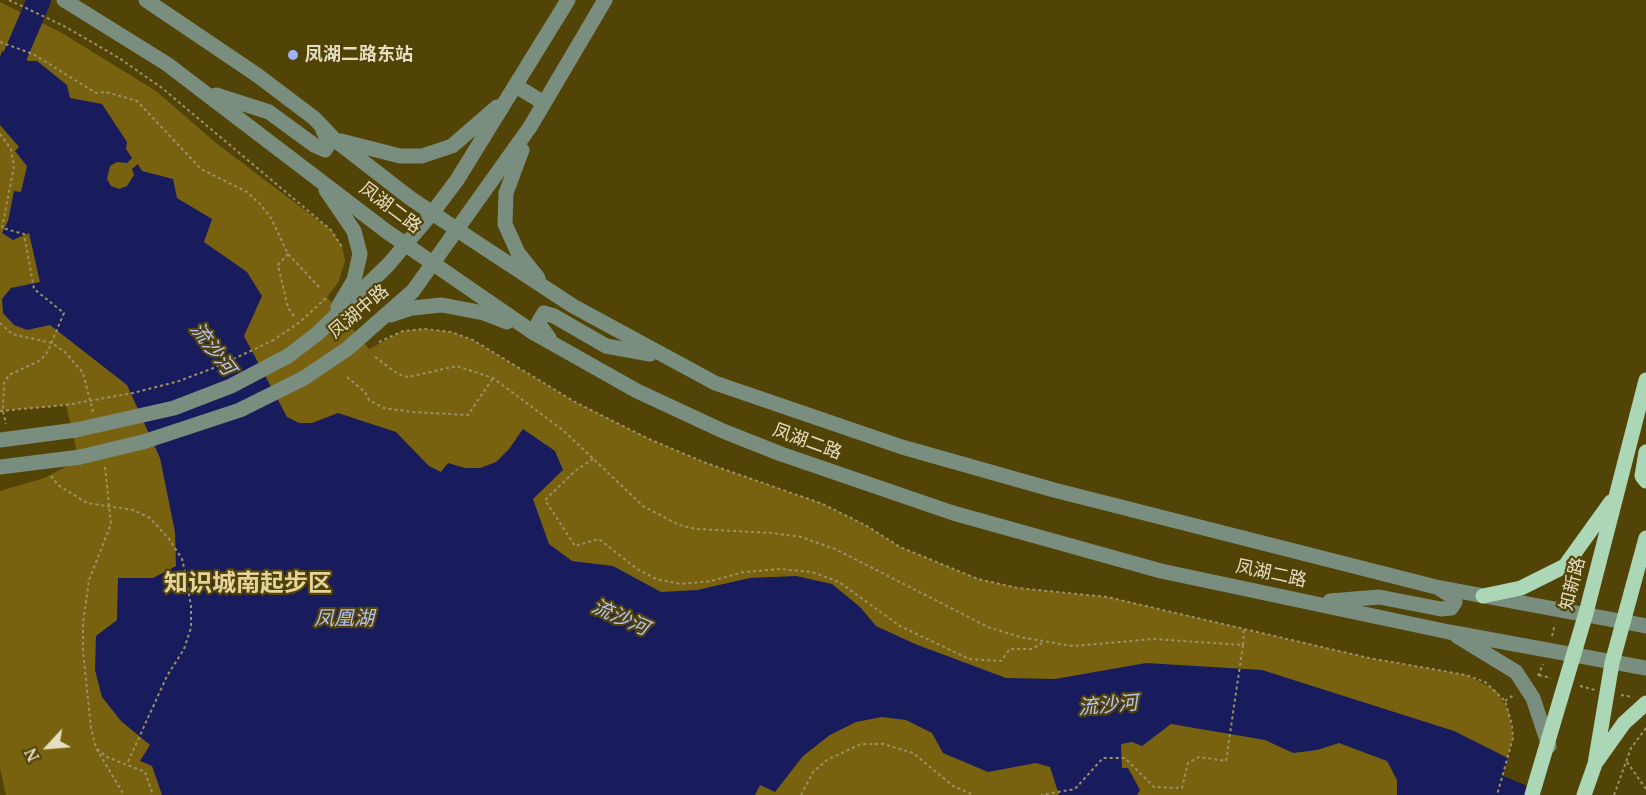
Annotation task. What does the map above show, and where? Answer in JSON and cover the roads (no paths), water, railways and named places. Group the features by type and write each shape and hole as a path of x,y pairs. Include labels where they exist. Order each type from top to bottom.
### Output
{"main road":[{"name":"知新路","path":"1532,795 1549,746 1586,613 1646,380"},
{"path":"1646,452 1642,476 1646,481"},
{"path":"1483,596 1521,588 1565,566 1616,495"},
{"path":"1584,795 1595,764 1612,663 1646,538"},
{"path":"1595,764 1624,723 1646,703"}],"street":[{"name":"凤湖二路","path":"146,0 257,75 314,118 335,140 458,230 548,290 715,383 902,447 1054,490 1436,587 1586,613 1646,626"},
{"name":"凤湖中路","path":"0,440 76,430 174,408 231,386 288,356 329,322 406,245 433,212 457,180 568,0"},
{"name":"凤湖中路","path":"0,467 80,457 143,442 240,410 304,378 360,339 414,291 434,265 530,127 605,0"},
{"name":"凤湖二路","path":"70,4 129,39 204,91 406,245 534,333 637,391 723,430 781,454 942,509 1161,571 1449,632 1646,668"},
{"path":"204,91 269,112 314,145 325,150 329,147 327,135 314,118"},
{"path":"335,140 400,156 437,152 452,146 512,91 544,104"},
{"path":"530,127 506,193 505,224 518,253 548,290"},
{"path":"312,172 354,231 360,254 354,280 329,322"},
{"path":"360,339 386,317 398,312 442,305 484,313 534,333"},
{"path":"556,346 537,323 544,313 554,316 606,346 664,356"},
{"path":"1312,602 1379,597 1441,609 1451,608 1455,602 1453,597 1436,587"},
{"path":"1449,632 1516,672 1533,698 1549,746"}],"water":[{"name":"凤凰湖","path":"2,51 28,61 37,61 67,85 70,98 102,104 127,142 126,149 132,158 127,163 117,162 110,166 107,179 111,186 119,189 127,186 134,175 132,169 138,164 142,171 173,179 177,198 212,219 204,242 247,272 262,296 244,336 287,417 299,423 312,423 338,413 396,432 429,466 441,472 448,463 465,468 480,468 496,462 509,449 523,429 555,451 563,470 533,499 549,544 572,561 613,566 661,592 697,590 750,578 796,576 832,584 860,607 876,626 915,644 1006,678 1055,679 1146,663 1262,670 1454,731 1508,758 1497,795 1397,795 1397,780 1387,761 1339,743 1317,750 1293,753 1265,740 1171,724 1142,746 1132,742 1121,744 1122,768 1128,768 1140,790 1137,795 1059,795 1050,767 1036,763 988,772 943,753 932,733 906,720 882,717 856,722 830,735 803,756 775,792 760,785 755,795 162,795 152,766 140,761 150,745 121,721 102,697 95,670 96,636 117,620 118,578 153,578 176,566 175,532 160,458 127,385 50,325 27,330 14,325 3,313 2,299 11,288 40,282 29,233 13,240 2,233 8,221 14,191 21,192 27,166 15,151 19,147 0,125 0,57"}],"waterway":[{"name":"流沙河","path":"15,88 15,56 39,0"},
{"name":"流沙河","path":"1470,775 1518,795"}],"place":[{"name":"凤湖二路东站","path":"293,55"}],"district":[{"name":"知识城南起步区","path":"248,584"}]}
